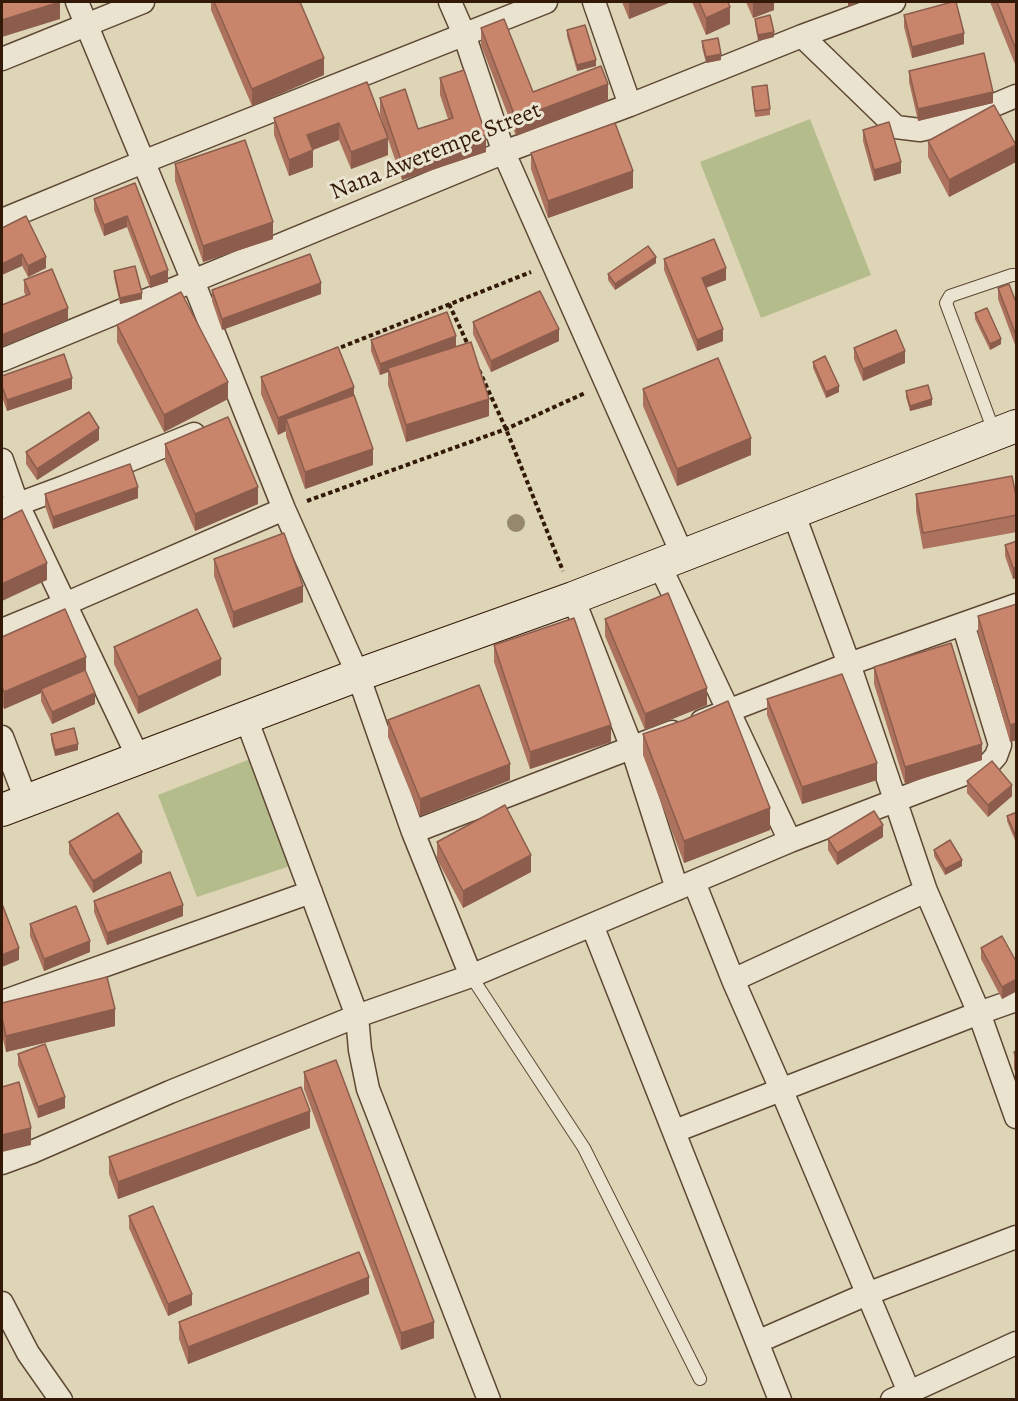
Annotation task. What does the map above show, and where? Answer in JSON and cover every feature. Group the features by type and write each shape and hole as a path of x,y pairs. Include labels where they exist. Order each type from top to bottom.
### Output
{"street":[{"path":"77,2 193,281 245,413 289,507 358,675 413,832 471,976"},
{"path":"2,59 143,2"},
{"path":"450,2 464,34 504,153 606,383 728,711 790,841"},
{"path":"2,220 546,2"},
{"path":"594,2 630,105"},
{"name":"Nana Awerempe Street","path":"2,360 504,153 894,2"},
{"path":"802,36 896,127 920,130 954,122 1017,96"},
{"path":"9,507 245,413"},
{"path":"2,737 14,805 358,675 573,598 1006,430"},
{"path":"2,460 9,507 65,604 138,757"},
{"path":"289,507 322,561 364,660 526,602"},
{"path":"2,630 289,507"},
{"path":"793,512 849,664 926,891 979,1013 1017,1117"},
{"path":"573,598 686,885 733,980 781,1089 867,1294 904,1397 1017,1343"},
{"path":"413,832 849,664 1017,606"},
{"path":"2,1163 357,1016 471,976 790,841 988,765 996,756 1000,745 963,624"},
{"path":"246,718 357,1016 360,1050 368,1089 489,1400"},
{"path":"733,980 926,891"},
{"path":"2,1002 310,892"},
{"path":"592,925 780,1400"},
{"path":"675,1131 1017,1000"},
{"path":"757,1342 867,1294 1017,1237"},
{"path":"2,1303 28,1353 61,1400"}],"lane":[{"path":"1006,430 946,303 950,296 1017,275"},
{"path":"471,976 584,1148 700,1379"}],"path":[{"path":"332,351 553,262"},
{"path":"449,304 473,356"},
{"path":"478,366 506,429 573,598"},
{"path":"289,507 506,429 606,383"}],"green space":[{"path":"810,119 871,275 761,318 700,162"},
{"path":"253,758 290,866 197,897 158,795"}],"building":[{"path":"2,2 60,2 2,20"},
{"path":"214,2 300,2 324,58 252,89"},
{"path":"699,2 728,2 730,7 706,18"},
{"path":"956,2 964,33 912,47 904,15"},
{"path":"997,2 1017,2 1017,52"},
{"path":"770,15 774,32 758,35 755,19"},
{"path":"504,19 533,92 601,66 608,84 516,119 481,28"},
{"path":"585,25 596,60 577,65 567,30"},
{"path":"718,38 721,54 706,57 702,41"},
{"path":"984,53 993,92 918,109 909,71"},
{"path":"464,70 486,135 402,163 380,98 405,89 418,129 453,118 440,78"},
{"path":"367,82 388,138 351,152 339,123 307,135 313,150 289,160 274,118"},
{"path":"767,85 770,109 755,111 752,87"},
{"path":"994,105 1016,145 949,180 928,141"},
{"path":"889,122 901,162 874,170 863,130"},
{"path":"615,123 633,171 548,201 531,153"},
{"path":"245,140 273,222 203,246 175,164"},
{"path":"135,183 168,270 150,277 127,216 104,225 94,199"},
{"path":"26,216 46,257 28,266 22,254 2,264 2,228"},
{"path":"714,239 726,268 702,278 723,329 697,340 664,259"},
{"path":"648,246 656,257 615,284 608,274"},
{"path":"310,254 321,283 222,319 212,290"},
{"path":"135,266 142,293 120,298 114,271"},
{"path":"52,269 68,308 2,335 2,305 30,294 24,280"},
{"path":"1009,284 1017,305 1017,338 998,288"},
{"path":"540,291 559,329 491,361 473,322"},
{"path":"181,292 228,382 164,415 117,325"},
{"path":"987,308 1001,339 990,344 975,313"},
{"path":"447,312 456,336 380,364 371,340"},
{"path":"896,330 905,351 863,369 854,348"},
{"path":"471,342 489,399 406,425 388,368"},
{"path":"338,347 354,387 278,418 261,377"},
{"path":"64,354 72,378 7,400 2,386 2,376"},
{"path":"825,356 839,386 826,392 813,362"},
{"path":"718,358 751,438 677,469 643,389"},
{"path":"928,385 932,399 910,406 906,391"},
{"path":"354,395 373,449 305,472 286,419"},
{"path":"89,412 99,428 37,469 26,452"},
{"path":"228,417 258,487 195,514 165,444"},
{"path":"130,464 138,487 53,517 45,494"},
{"path":"1012,476 1017,515 923,533 916,494"},
{"path":"22,510 47,563 2,584 2,520"},
{"path":"284,533 303,586 233,612 214,559"},
{"path":"1017,541 1017,567 1013,568 1005,545"},
{"path":"668,593 707,688 645,714 605,619"},
{"path":"1017,604 1017,723 1010,725 978,616"},
{"path":"65,609 86,657 4,692 2,687 2,637"},
{"path":"197,609 221,659 138,697 114,647"},
{"path":"574,618 611,725 530,752 494,645"},
{"path":"951,643 982,744 905,767 874,667"},
{"path":"85,670 95,693 52,712 41,689"},
{"path":"842,674 877,763 802,787 767,699"},
{"path":"479,685 510,764 420,799 388,720"},
{"path":"728,701 770,808 684,841 643,734"},
{"path":"74,728 78,744 55,750 51,734"},
{"path":"992,761 1012,785 988,805 967,781"},
{"path":"505,805 531,855 463,891 437,842"},
{"path":"874,811 883,825 837,853 828,839"},
{"path":"1017,812 1017,839 1007,816"},
{"path":"118,813 142,852 93,881 69,842"},
{"path":"950,840 962,860 945,869 934,850"},
{"path":"170,872 183,905 107,933 94,901"},
{"path":"2,904 19,948 2,955"},
{"path":"76,906 90,941 44,959 30,924"},
{"path":"1002,936 1017,963 1017,979 1002,987 981,948"},
{"path":"107,977 115,1009 6,1036 2,1018 2,1003"},
{"path":"45,1044 65,1097 38,1107 18,1054"},
{"path":"336,1060 434,1322 401,1333 304,1072"},
{"path":"19,1082 31,1128 2,1135 2,1087"},
{"path":"301,1087 310,1111 118,1182 109,1157"},
{"path":"153,1206 192,1294 168,1304 129,1216"},
{"path":"359,1252 369,1277 188,1347 179,1322"}]}
